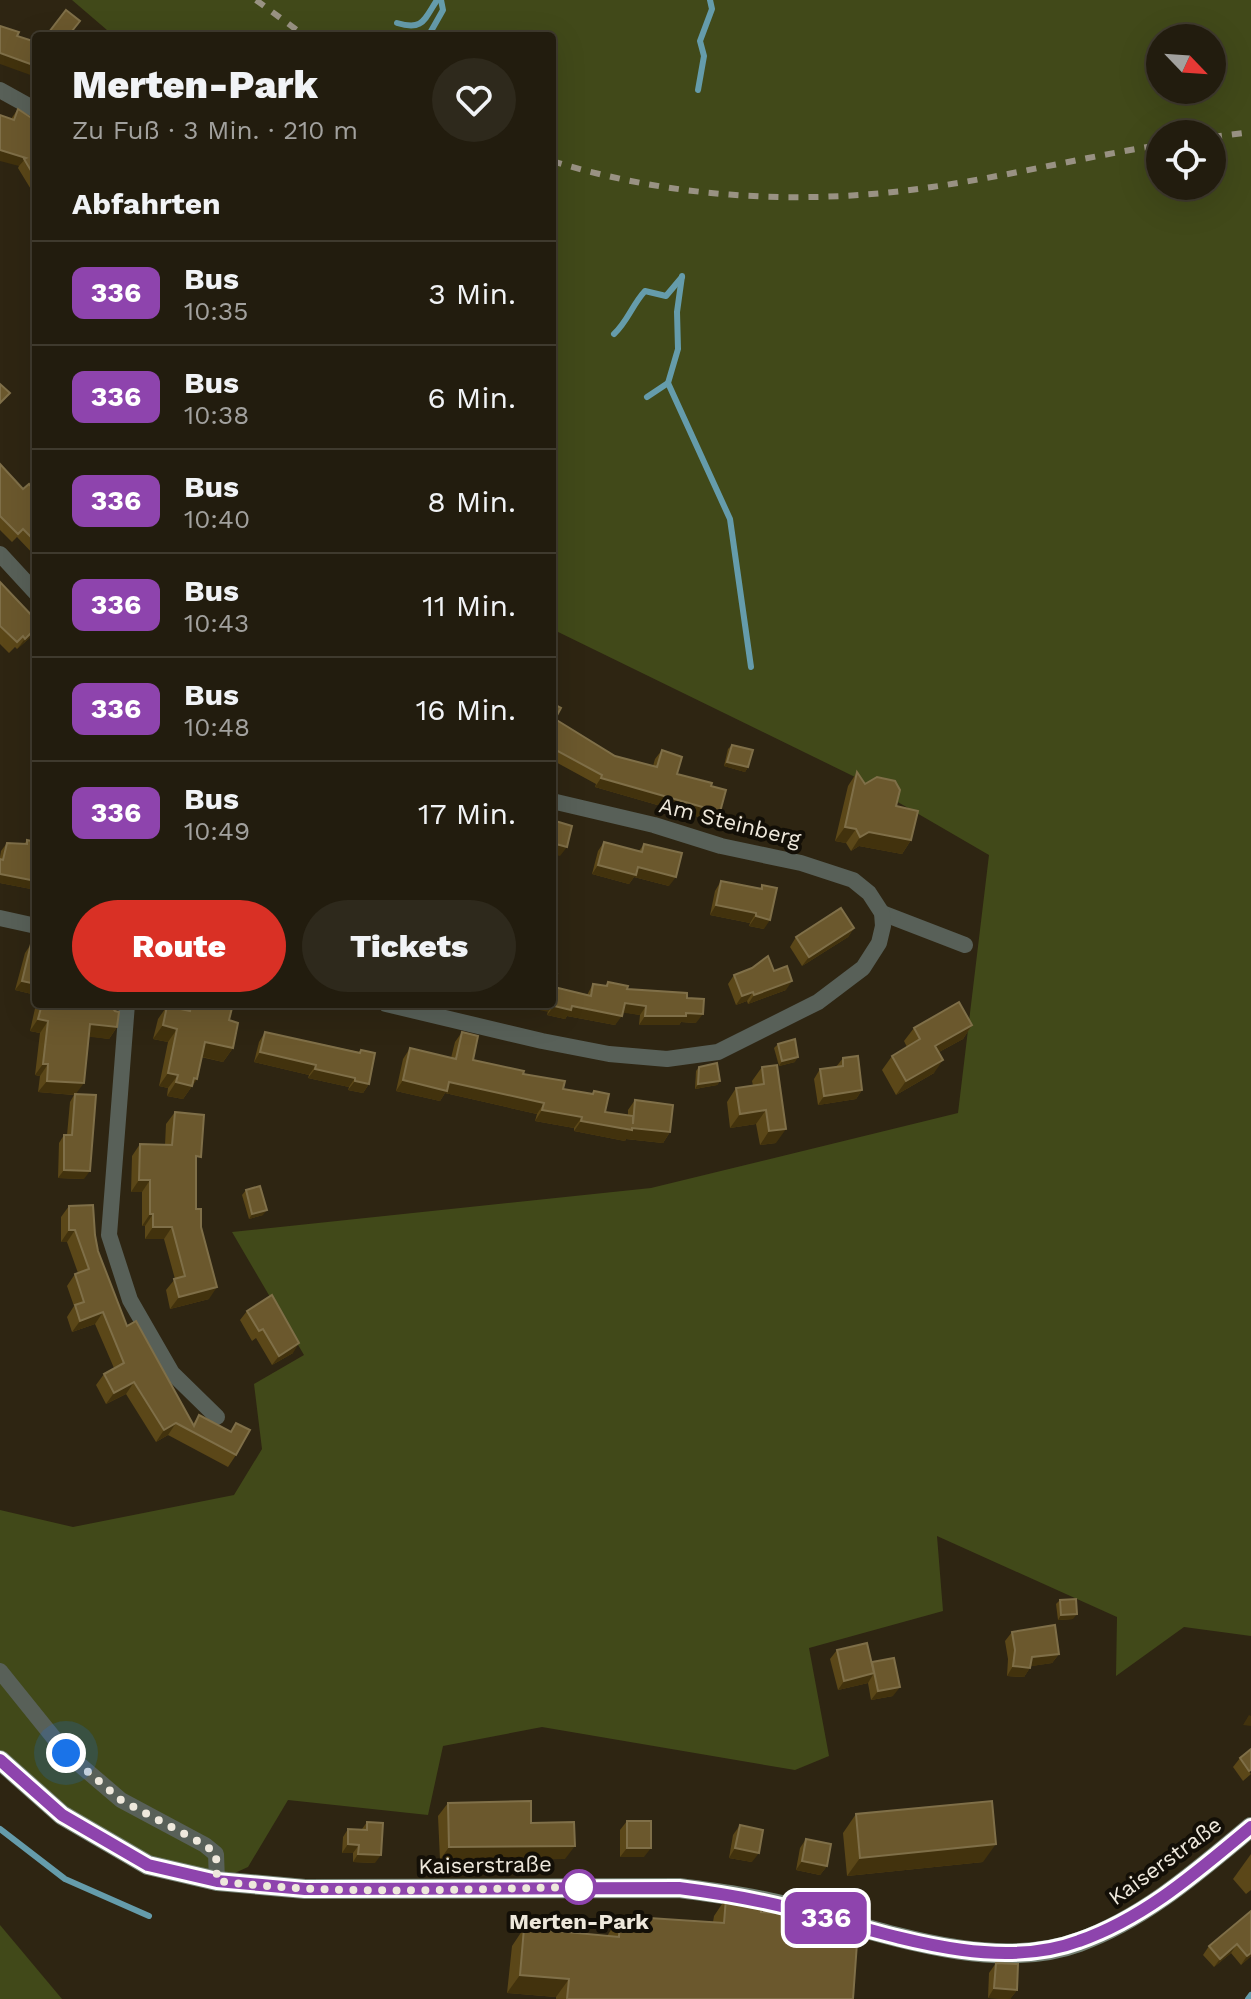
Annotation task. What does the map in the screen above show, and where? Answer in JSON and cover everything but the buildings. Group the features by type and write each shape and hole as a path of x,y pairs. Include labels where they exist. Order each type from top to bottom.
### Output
{"street":[{"path":"0,90 32,108"},
{"path":"0,554 32,589"},
{"name":"Am Steinberg","path":"556,802 830,871 853,880 869,893 882,913"},
{"path":"403,1008 609,1054 667,1059 718,1052 818,1002 863,968 879,943 882,913 965,945"},
{"path":"0,918 32,925"},
{"path":"127,1008 109,1235 130,1300 172,1373 217,1417"},
{"path":"0,1671 66,1753 121,1800 216,1854 217,1881"},
{"name":"Kaiserstraße","path":"0,1760 62,1815 148,1865 217,1881 305,1889 679,1888 738,1896 961,1950 1038,1952 1078,1942 1128,1920 1188,1879 1251,1827"}],"green space":[{"path":"72,0 1251,0 1251,1636 1184,1627 1116,1676 1117,1617 937,1536 943,1611 809,1648 829,1756 795,1770 542,1727 443,1746 428,1815 288,1800 248,1867 217,1881 148,1865 0,1760 0,1510 73,1527 234,1495 262,1449 254,1384 304,1355 232,1232 651,1188 958,1113 989,855 853,776 556,631 556,32 109,32"},
{"path":"0,1925 62,1999 0,1999"}],"waterway":[{"path":"397,23 418,25 437,0"},
{"path":"431,32 443,10 441,0"},
{"path":"698,90 704,56 700,41 712,9 710,0"},
{"path":"682,276 677,312 678,349 668,383 730,519 751,667"},
{"path":"614,334 645,291 666,296 682,277"},
{"path":"647,397 668,383"},
{"path":"0,1829 65,1879 149,1916"},
{"path":"1248,1999 1251,1995"}],"railway":[{"path":"256,0 300,32"},
{"path":"1226,135 1251,132"},
{"path":"556,162 645,184 693,191 788,197 836,196 961,183 1146,147"}],"bus line":[{"name":"336","path":"0,1760 62,1815 148,1865 217,1881 305,1889 679,1888 738,1896 961,1950 1038,1952 1078,1942 1128,1920 1188,1879 1251,1827"}],"place":[{"name":"Merten-Park","path":"579,1887"}],"route":[{"path":"66,1753 121,1800 216,1854 217,1881 305,1889 579,1887"}]}
